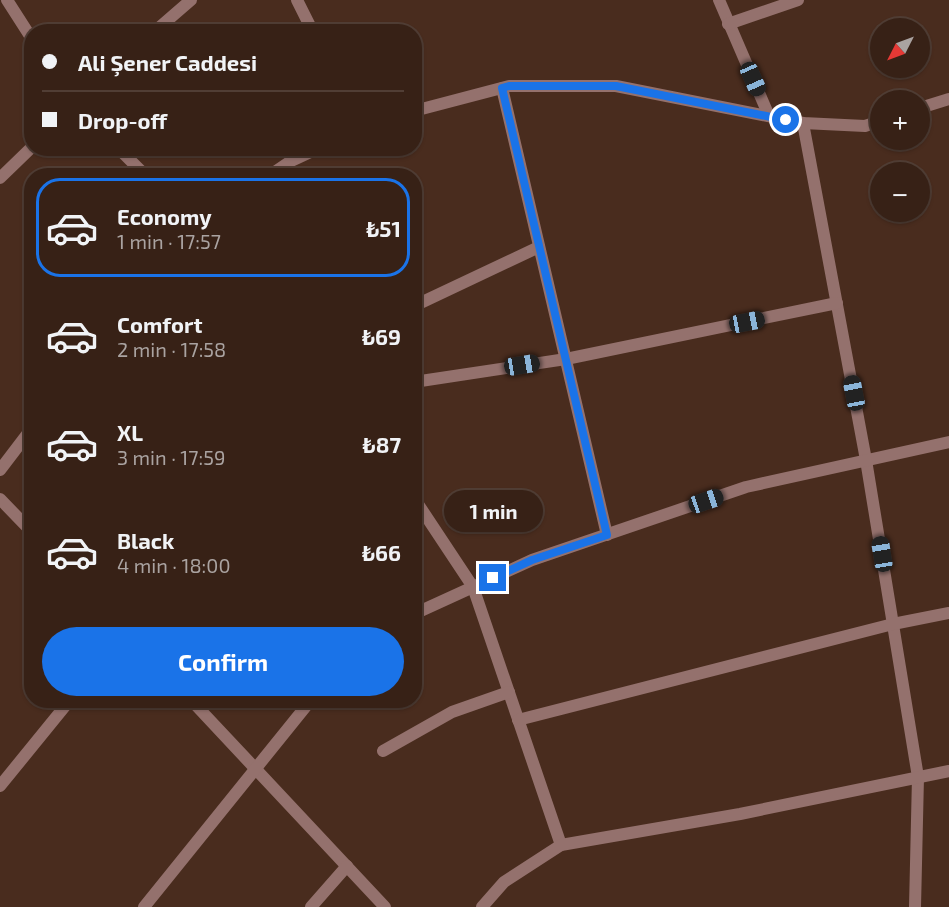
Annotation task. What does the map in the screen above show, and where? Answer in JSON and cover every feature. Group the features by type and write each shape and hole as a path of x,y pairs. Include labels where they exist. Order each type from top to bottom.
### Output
{"street":[{"path":"7,0 24,27"},
{"path":"163,24 191,0"},
{"path":"297,0 309,24"},
{"path":"719,0 769,116"},
{"path":"728,24 798,0"},
{"path":"422,109 509,86 616,86 803,123 870,124"},
{"path":"502,88 607,535"},
{"path":"930,105 949,99"},
{"path":"803,123 866,460 918,777 915,907"},
{"path":"0,178 24,155"},
{"path":"126,156 138,168"},
{"path":"281,168 302,156"},
{"path":"422,302 539,247"},
{"path":"422,381 566,358 837,303"},
{"path":"0,470 24,438"},
{"path":"422,610 532,560 746,487 949,442"},
{"path":"0,499 24,524"},
{"path":"422,510 473,587 561,845"},
{"path":"518,720 893,624 949,613"},
{"path":"383,751 452,712 509,692"},
{"path":"0,786 63,708"},
{"path":"198,708 385,907"},
{"path":"144,907 305,708"},
{"path":"482,907 504,882 561,845 740,814 949,771"},
{"path":"311,907 346,866"}],"route":[{"path":"493,578 532,560 607,535 502,88 509,86 616,86 786,120"}]}
